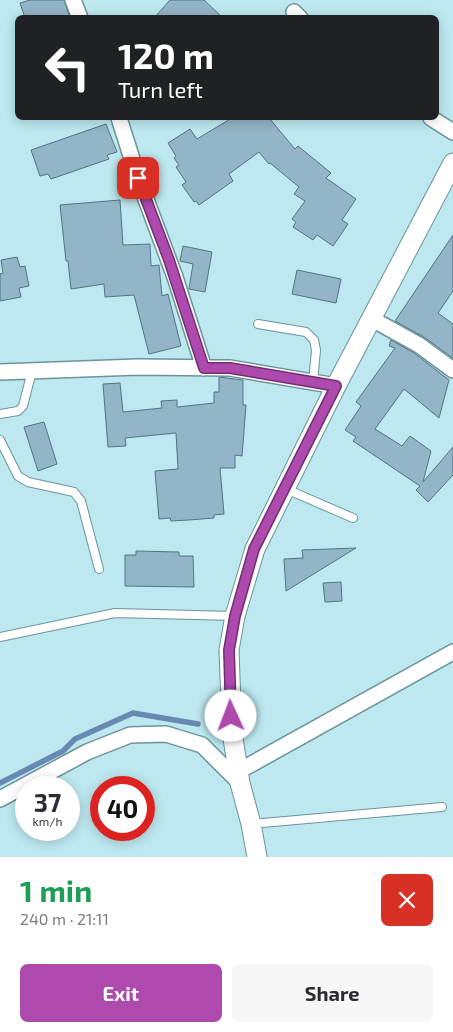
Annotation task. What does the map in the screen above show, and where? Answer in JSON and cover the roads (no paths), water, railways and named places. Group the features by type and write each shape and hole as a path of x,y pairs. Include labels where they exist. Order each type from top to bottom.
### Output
{"street":[{"path":"73,0 79,15"},
{"path":"120,120 138,178 175,277 204,368"},
{"path":"434,120 453,132"},
{"path":"257,857 239,777 232,732 229,650 235,616 254,549 336,386 453,163"},
{"path":"372,319 419,345 453,370"},
{"path":"0,372 138,367 230,368 336,386"},
{"path":"239,777 453,652"},
{"path":"0,799 87,752 130,735 166,734 202,745 239,777"}],"lane":[{"path":"258,324 306,332 314,340 316,350 313,382"},
{"path":"0,414 18,411 23,406 32,370"},
{"path":"0,440 18,476 28,482 74,492 78,497 81,501 100,569"},
{"path":"284,488 353,518"},
{"path":"0,637 115,613 235,616"},
{"path":"251,824 442,807"}],"waterway":[{"path":"0,783 63,751 75,739 133,713 198,724"}]}
